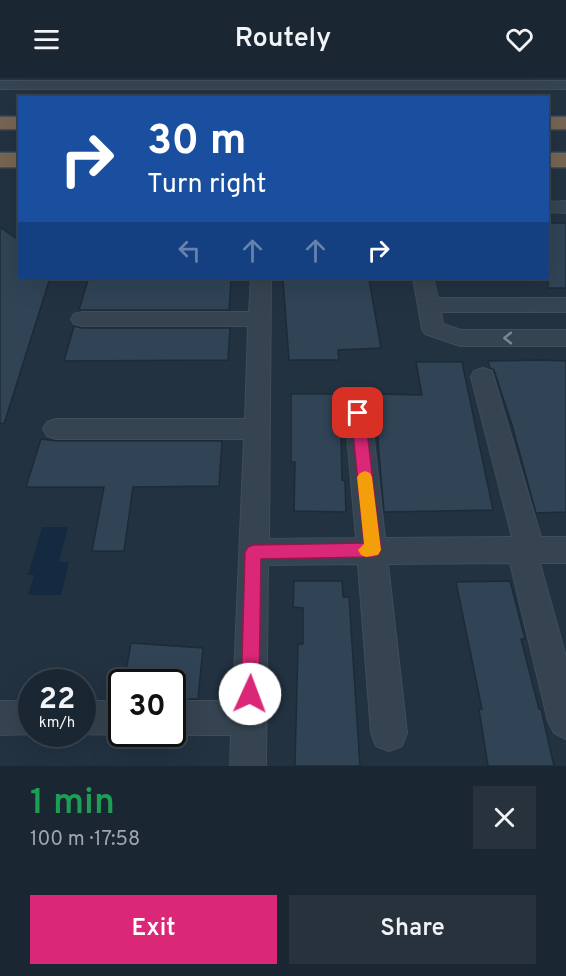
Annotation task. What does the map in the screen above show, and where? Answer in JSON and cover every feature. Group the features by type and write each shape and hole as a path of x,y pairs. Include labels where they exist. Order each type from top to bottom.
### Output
{"highway":[{"path":"0,123 18,123"},
{"path":"549,123 566,123"},
{"path":"549,160 566,159"},
{"path":"0,160 18,160"}],"street":[{"path":"0,85 107,82 511,82 566,86"},
{"path":"549,207 566,207"},
{"path":"248,766 261,279"},
{"path":"423,279 434,328 460,338 566,338"},
{"path":"428,305 566,305"},
{"path":"82,319 260,319"},
{"path":"483,377 566,721"},
{"path":"358,413 389,733"},
{"path":"56,429 257,429"},
{"path":"253,552 566,550"},
{"path":"0,718 18,718"},
{"path":"186,718 249,718"}],"water":[{"path":"42,527 68,527 59,562 69,562 61,595 28,595 34,575 28,575"}],"building":[{"path":"549,223 566,223 566,288 548,288"},
{"path":"0,227 18,240 18,279 50,279 4,424 0,423"},
{"path":"369,279 381,348 338,350 339,360 289,360 283,280"},
{"path":"88,280 231,280 229,310 79,310"},
{"path":"74,326 82,328 230,328 228,360 64,361"},
{"path":"488,361 566,361 566,512 536,513 512,425 494,370 490,368"},
{"path":"416,362 462,362 493,510 384,512 374,394 422,395"},
{"path":"291,394 340,394 342,480 345,481 346,512 294,511 295,462 291,462"},
{"path":"41,439 56,441 222,441 219,486 133,487 124,551 92,551 104,487 26,487"},
{"path":"294,581 342,581 343,597 349,597 360,766 295,766 298,644 303,644 303,608 293,607"},
{"path":"510,581 525,639 521,639 554,766 488,766 479,709 482,709 456,582"},
{"path":"131,643 203,648 198,699 186,699 186,669 126,669"}],"slow traffic":[{"path":"365,477 373,550 366,550"}],"route":[{"path":"250,694 253,552 373,550 358,413"}]}
